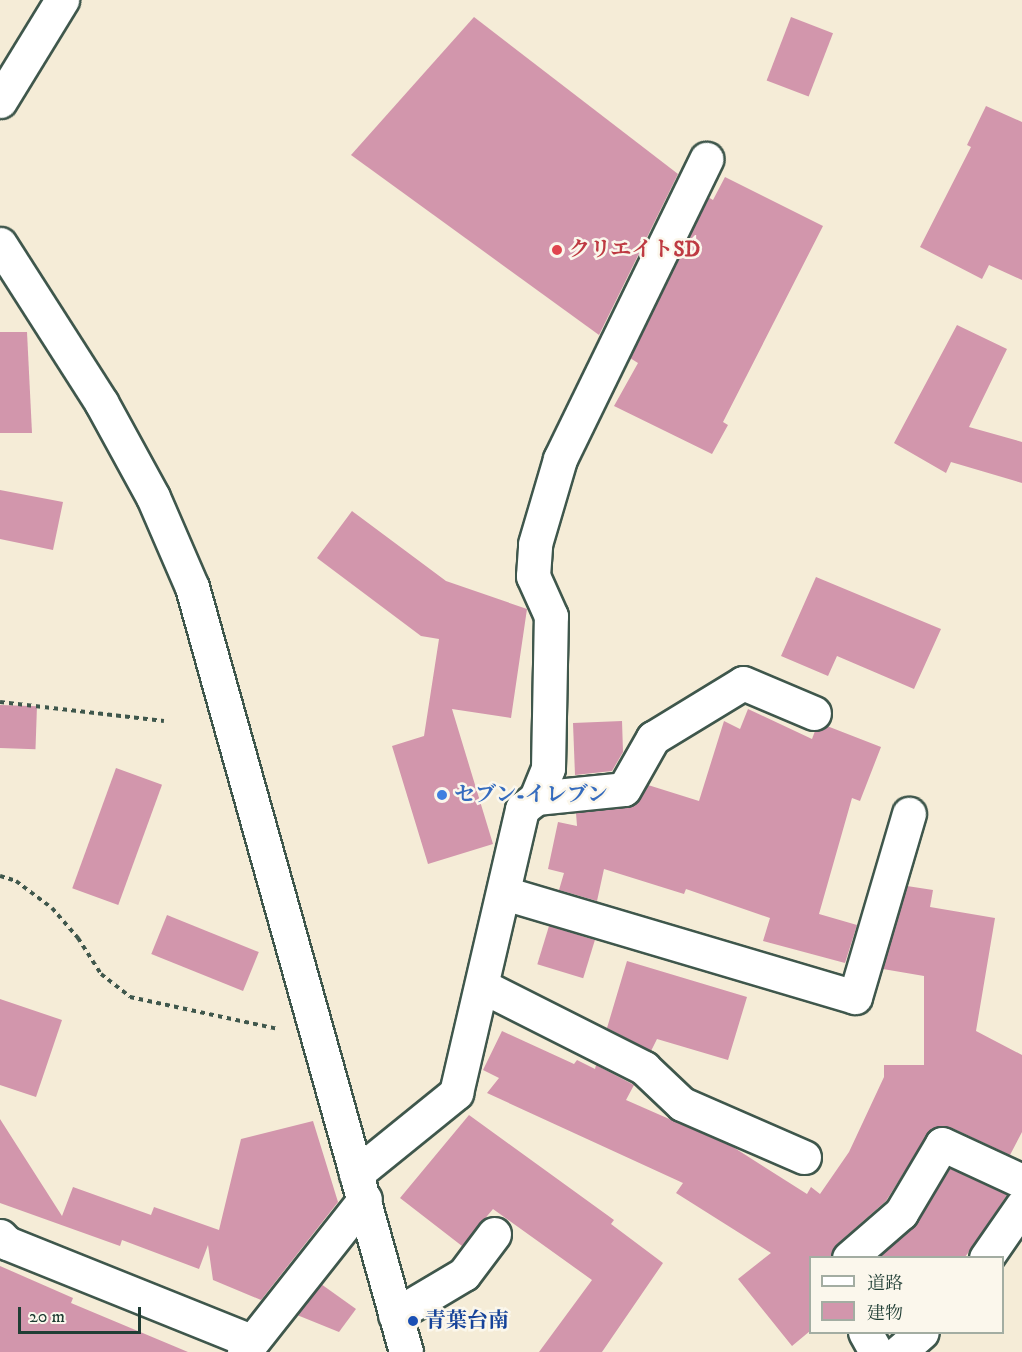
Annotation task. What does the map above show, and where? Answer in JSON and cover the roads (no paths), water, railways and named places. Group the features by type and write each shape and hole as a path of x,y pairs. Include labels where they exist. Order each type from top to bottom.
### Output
{"street":[{"path":"0,101 62,0"},
{"path":"536,798 548,768 551,616 533,576 535,544 560,459 706,159"},
{"path":"0,244 101,402 153,497 192,586 313,1029 406,1352"},
{"path":"0,1236 7,1243 248,1347 360,1186 456,1093 522,808 536,798 624,789 653,738 743,682 814,712"},
{"path":"504,893 855,997 909,814"},
{"path":"482,986 644,1068 682,1104 804,1157"},
{"path":"850,1256 901,1213 942,1144 1022,1181"},
{"path":"987,1256 1022,1206"},
{"path":"395,1315 464,1274 494,1234"},
{"path":"866,1334 876,1352"},
{"path":"899,1352 920,1334"}],"place":[{"name":"クリエイトSD","path":"557,250"},
{"name":"セブン-イレブン","path":"442,795"},
{"name":"青葉台南","path":"413,1321"}]}
